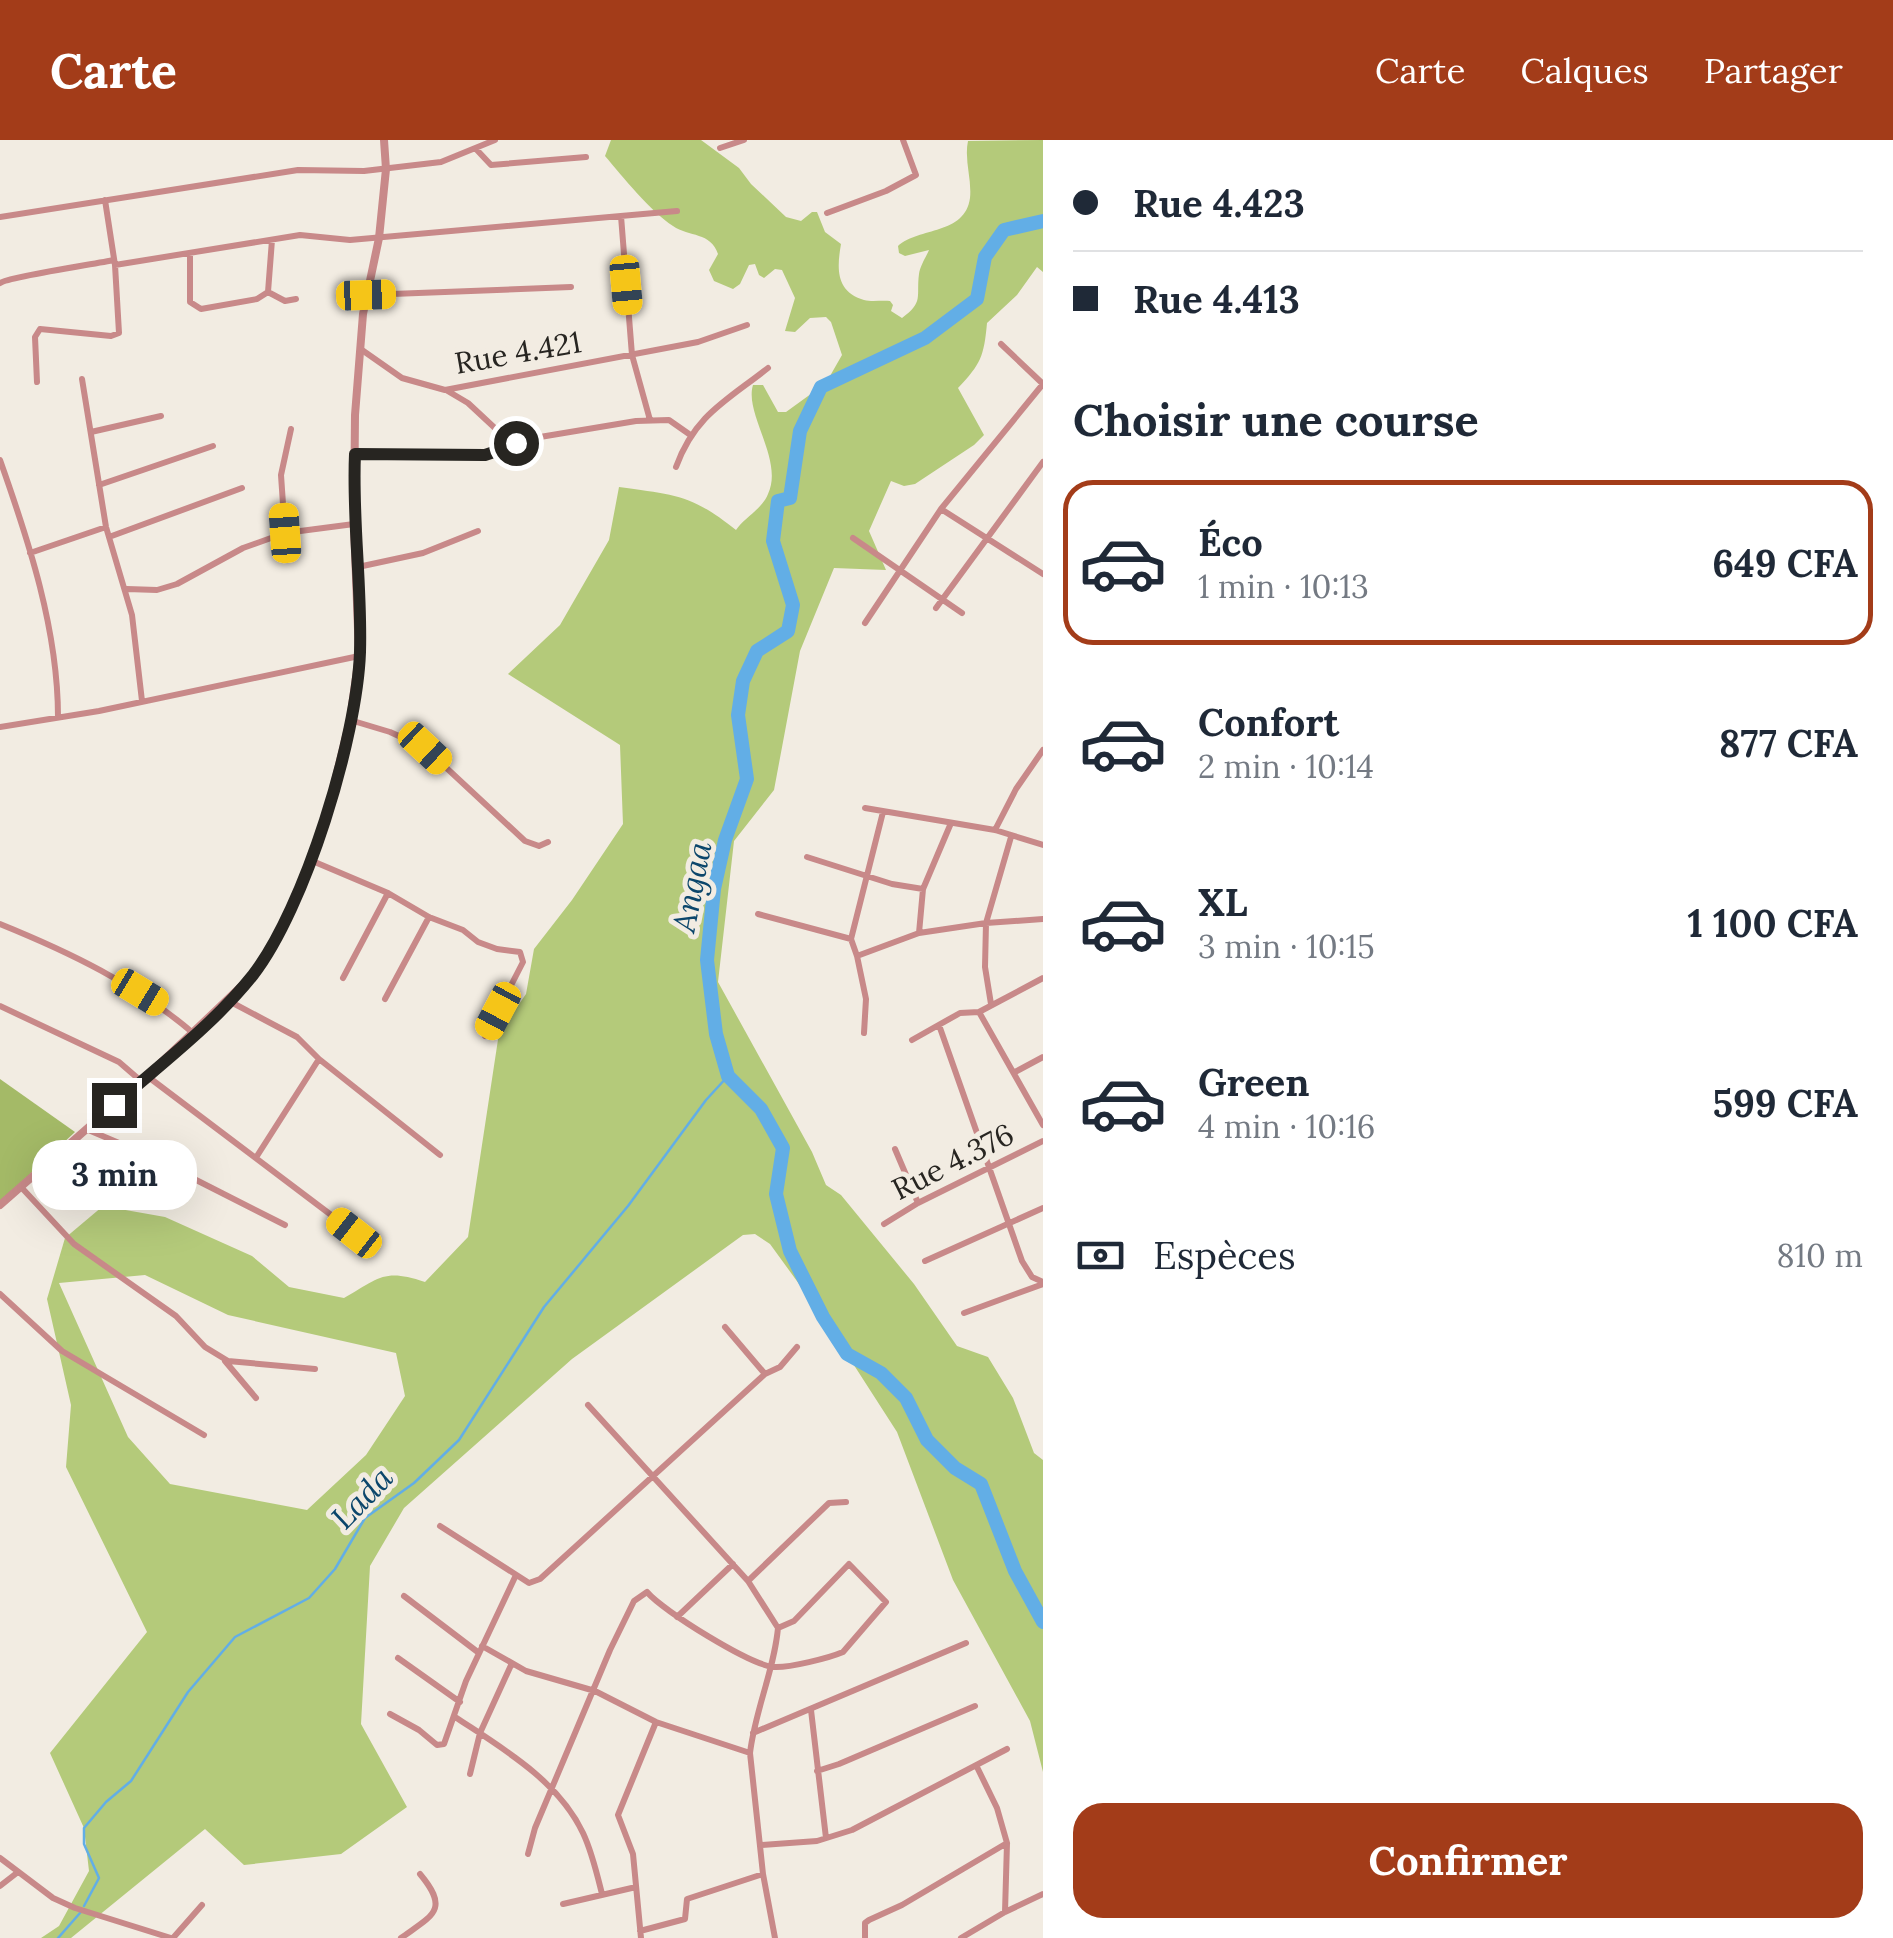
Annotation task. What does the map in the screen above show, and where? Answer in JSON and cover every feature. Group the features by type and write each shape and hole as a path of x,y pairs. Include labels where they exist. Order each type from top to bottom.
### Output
{"street":[{"path":"0,1205 229,1001 268,953 310,860 350,720 360,656 355,454 366,295 379,238 386,169 384,140"},
{"path":"0,218 298,170 386,169 441,162 495,140"},
{"path":"720,148 744,140"},
{"path":"827,213 916,175 903,140"},
{"path":"476,149 491,165 586,156"},
{"path":"37,382 36,337 40,329 118,334 105,200"},
{"path":"0,283 8,278 300,235 350,240 677,211"},
{"path":"621,216 632,355 650,420"},
{"path":"268,292 272,240"},
{"path":"190,254 189,296 196,307 257,299 268,292"},
{"path":"366,295 571,286"},
{"path":"268,292 286,301 296,299"},
{"name":"Rue 4.421","path":"362,350 402,378 445,390 698,342 747,325"},
{"path":"865,623 941,509 1043,384 1001,344"},
{"path":"676,467 690,434 710,413 768,368"},
{"path":"82,379 106,527 127,589 142,701"},
{"path":"445,390 468,403 510,442"},
{"path":"90,432 161,416"},
{"path":"355,454 485,455 510,442 650,420 669,420 690,434"},
{"path":"285,533 281,476 291,430"},
{"path":"99,485 213,446"},
{"path":"0,460 30,553 55,666 58,717"},
{"path":"936,608 1043,462"},
{"path":"109,537 242,488"},
{"path":"941,509 1042,571"},
{"path":"127,589 157,590 177,584 243,548 285,533 354,524"},
{"path":"30,553 106,527"},
{"path":"358,566 423,553 478,531"},
{"path":"852,538 962,613"},
{"path":"0,726 360,656"},
{"path":"350,720 425,748 524,842 540,846 548,842"},
{"path":"994,830 1043,750"},
{"path":"865,808 994,830 1043,845"},
{"path":"864,1034 866,999 851,939 883,812"},
{"path":"918,933 923,889 951,823"},
{"path":"991,1004 985,967 986,923 1012,837"},
{"path":"806,857 892,884 923,889"},
{"path":"310,860 388,893 429,917 455,926 478,942 522,955 523,962 485,1036"},
{"path":"343,978 388,893"},
{"path":"758,914 851,939"},
{"path":"386,998 429,917"},
{"path":"858,956 918,933 1043,919"},
{"path":"0,924 122,982 159,1003 194,1034"},
{"path":"912,1040 960,1013 979,1012 1043,978"},
{"path":"229,1001 296,1037 440,1155"},
{"path":"0,1006 119,1062 257,1156 354,1233"},
{"path":"979,1012 1043,1125"},
{"path":"939,1025 1022,1261 1032,1277 1043,1283"},
{"path":"1015,1072 1043,1057"},
{"path":"257,1156 320,1060"},
{"path":"86,1129 145,1154 285,1225"},
{"name":"Rue 4.376","path":"884,1224 1043,1141"},
{"path":"895,1149 918,1203"},
{"path":"21,1187 74,1244 176,1316 205,1347 224,1360 256,1398"},
{"path":"925,1262 1043,1208"},
{"path":"964,1313 1043,1283"},
{"path":"0,1294 62,1351 204,1435"},
{"path":"725,1328 765,1374"},
{"path":"440,1526 529,1583 540,1579 797,1348"},
{"path":"224,1360 314,1370"},
{"path":"588,1405 748,1581 778,1628 773,1667 750,1753 774,1938"},
{"path":"748,1581 829,1503 846,1502"},
{"path":"677,1618 733,1564"},
{"path":"528,1854 535,1828 610,1650 634,1601 642,1593 647,1592 690,1628 773,1667 843,1652 886,1602 850,1564 794,1621 778,1628"},
{"path":"390,1714 440,1746 444,1744 480,1649 516,1575"},
{"path":"404,1596 480,1649 526,1671 595,1691 656,1722 750,1753"},
{"path":"752,1734 966,1643"},
{"path":"398,1658 460,1702"},
{"path":"470,1774 480,1733 512,1663"},
{"path":"816,1770 839,1764 975,1706"},
{"path":"811,1710 826,1838"},
{"path":"455,1717 502,1746 552,1791 582,1831 602,1894"},
{"path":"656,1722 618,1815 633,1854 640,1934 685,1919 687,1898 763,1874"},
{"path":"762,1845 826,1838 852,1830 1007,1749"},
{"path":"976,1767 997,1808 1007,1843 1005,1912"},
{"path":"865,1938 865,1923 869,1920 1007,1843"},
{"path":"0,1858 53,1898 172,1938 202,1905"},
{"path":"0,1886 18,1872"},
{"path":"401,1938 434,1913 437,1906 436,1893 420,1874"},
{"path":"563,1904 636,1887"},
{"path":"962,1938 1043,1894"},
{"path":"973,1930 978,1938"}],"green space":[{"path":"611,140 701,140 739,168 786,217 801,221 817,212 825,232 841,244 839,270 843,285 864,300 890,301 891,311 902,318 918,299 920,271 929,250 905,256 899,253 898,246 951,224 966,210 970,198 968,141 1043,140 1043,272 1037,267 1017,295 987,323 980,359 958,388 984,435 915,484 904,486 891,481 869,531 886,570 834,568 800,651 774,790 734,841 718,982 812,1152 826,1185 841,1195 914,1284 957,1346 988,1357 1013,1398 1034,1453 1043,1460 1043,1772 1030,1721 953,1580 897,1432 823,1317 770,1244 755,1234 743,1235 572,1359 404,1508 370,1566 361,1724 407,1807 341,1854 244,1865 205,1829 71,1938 41,1938 59,1926 89,1871 84,1828 50,1753 147,1632 66,1467 71,1405 47,1299 65,1238 103,1206 165,1217 252,1256 289,1287 344,1298 382,1277 400,1276 425,1282 468,1237 499,1033 526,994 534,949 623,824 620,745 508,674 560,625 609,540 619,487 682,498 707,509 736,530 758,509 772,481 768,452 754,409 753,385 763,385 778,412 786,412 826,383 842,355 826,317 810,318 795,332 785,331 795,298 782,270 775,269 764,278 755,264 749,265 740,284 733,289 714,281 709,270 718,254 715,247 705,238 664,220 605,156","holes":["145,1275 228,1315 396,1353 405,1396 366,1455 307,1510 170,1484 128,1437 59,1283"]},
{"path":"0,1079 75,1132 0,1202"}],"waterway":[{"name":"Angaa","path":"1043,221 1004,230 985,257 977,299 925,338 821,387 800,431 790,498 778,501 773,541 793,605 788,631 757,651 743,681 738,715 747,779 725,840 714,889 707,960 716,1034 728,1076 761,1109 783,1148 776,1194 790,1251 823,1317 847,1354 881,1373 906,1398 927,1440 955,1468 981,1484 1015,1571 1043,1622"},
{"name":"Lada","path":"84,1906 99,1878 84,1844 84,1828 131,1781 188,1692 235,1637 309,1598 335,1569 365,1518 414,1483 459,1440 544,1307 728,1076"},
{"name":"Lada","path":"58,1938 80,1913"}],"route":[{"path":"114,1105 250,979 296,898 328,806 350,720 360,656 355,454 485,455 510,442 516,443"}]}
